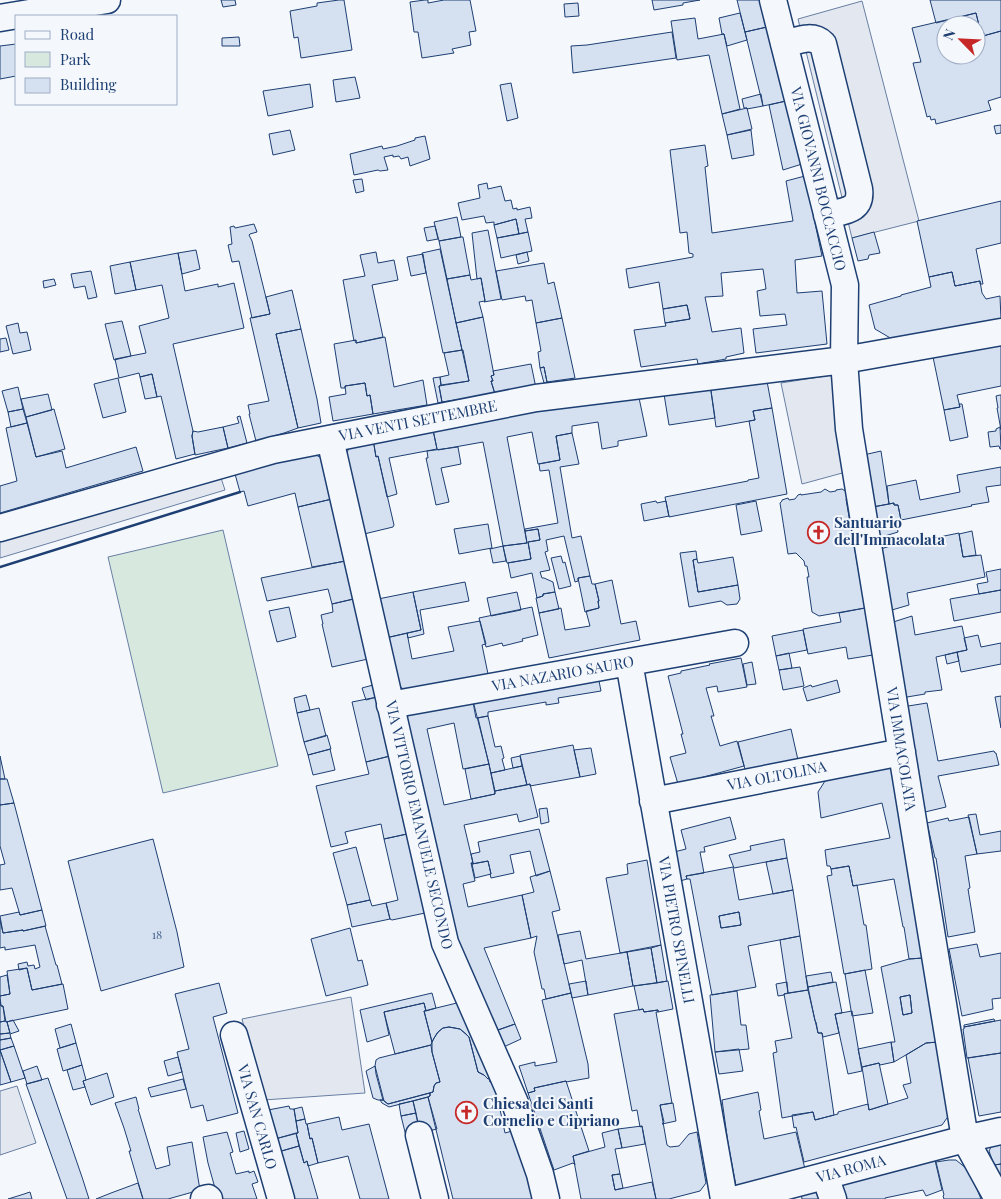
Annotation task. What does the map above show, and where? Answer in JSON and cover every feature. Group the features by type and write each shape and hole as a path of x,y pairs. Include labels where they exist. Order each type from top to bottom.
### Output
{"street":[{"path":"18,15 107,0"},
{"name":"VIA GIOVANNI BOCCACCIO","path":"773,0 845,285 844,360"},
{"path":"0,18 15,15"},
{"path":"784,44 807,38 819,40 823,44 860,196 858,204 853,208 827,215"},
{"name":"VIA VENTI SETTEMBRE","path":"0,528 273,450 536,398 844,360 1001,332"},
{"name":"VIA IMMACOLATA","path":"844,360 849,429 966,1139 998,1199"},
{"name":"VIA VITTORIO EMANUELE SECONDO","path":"330,439 445,943 516,1103 540,1174 546,1199"},
{"name":"VIA NAZARIO SAURO","path":"390,705 735,643"},
{"name":"VIA PIETRO SPINELLI","path":"629,662 724,1199"},
{"name":"VIA OLTOLINA","path":"653,800 902,752"},
{"name":"VIA SAN CARLO","path":"234,1035 281,1199"},
{"name":"VIA ROMA","path":"737,1199 829,1187 966,1139 1001,1131"},
{"path":"419,1135 435,1199"},
{"path":"204,1199 208,1199"}],"green space":[{"path":"223,530 278,766 163,793 108,557"}],"shaded area":[{"path":"862,1 919,221 852,238 798,19"},
{"path":"832,375 846,472 802,484 781,383"},
{"path":"219,472 225,490 0,558 0,539"},
{"path":"351,997 365,1093 263,1100 242,1019"},
{"path":"17,1086 36,1143 0,1155 0,1091"}],"building":[{"path":"221,0 235,0 236,5 223,7"},
{"path":"344,0 352,50 301,58 298,37 294,38 290,11 317,6 317,3"},
{"path":"428,0 428,3 444,0 470,0 476,31 469,32 471,45 452,49 454,53 422,58 418,32 414,32 410,2"},
{"path":"652,0 700,0 654,10"},
{"path":"737,0 761,0 767,27 745,32"},
{"path":"930,0 1001,0 1001,31 986,35 986,15 976,15 976,13 968,15 936,15 936,23"},
{"path":"578,3 579,16 565,17 564,4"},
{"path":"740,13 747,40 727,46 724,34 722,34 719,18"},
{"path":"695,18 698,39 724,34 740,109 722,114 709,55 677,60 671,21"},
{"path":"936,22 936,65 986,65 986,35 1001,31 1001,97 988,101 991,110 936,124 935,119 931,120 930,116 927,117 913,63 921,62 912,28"},
{"path":"767,27 786,101 763,106 745,32"},
{"path":"672,32 676,58 573,73 571,46"},
{"path":"239,37 240,46 222,46 222,38"},
{"path":"15,44 15,76 0,79 0,46"},
{"path":"355,77 360,98 336,102 333,80"},
{"path":"511,83 518,118 507,121 500,85"},
{"path":"310,84 313,107 268,116 263,91"},
{"path":"761,94 763,106 744,108 742,99"},
{"path":"786,101 802,164 783,170 769,105"},
{"path":"747,108 752,129 727,135 722,114"},
{"path":"1001,125 1001,133 996,134 994,126"},
{"path":"290,130 295,150 273,155 269,134"},
{"path":"751,130 754,155 732,159 727,135"},
{"path":"425,136 430,159 410,166 408,157 401,159 399,156 393,157 393,155 384,157 388,170 354,175 350,154 382,146 383,149 397,146"},
{"path":"705,145 708,166 705,167 712,233 793,221 786,181 805,176 822,256 795,260 797,293 822,291 827,344 756,353 753,329 787,325 785,314 760,316 757,291 766,289 763,269 721,273 723,296 705,297 712,332 741,328 744,353 726,357 726,359 698,364 697,359 641,367 634,330 666,326 665,323 690,319 687,305 663,309 659,282 629,288 626,269 693,257 693,254 689,253 687,232 680,233 670,150"},
{"path":"362,179 364,191 356,193 353,180"},
{"path":"487,183 488,189 501,186 505,201 511,200 513,209 530,207 532,218 525,219 528,232 519,234 516,219 494,225 494,222 486,223 484,216 462,220 458,203 480,198 478,185"},
{"path":"1001,201 1001,243 976,249 983,284 980,284 980,281 955,286 952,272 929,277 917,221"},
{"path":"457,217 461,237 439,241 434,222"},
{"path":"516,219 519,234 497,238 494,225"},
{"path":"254,224 257,232 249,235 270,314 252,318 239,261 232,262 228,245 232,244 230,227 234,226 235,228"},
{"path":"435,226 438,239 427,241 424,228"},
{"path":"488,230 501,299 484,302 481,278 477,279 472,233"},
{"path":"528,232 532,251 501,258 497,238"},
{"path":"874,232 880,253 869,255 868,259 858,261 852,238"},
{"path":"463,237 470,275 447,279 439,241"},
{"path":"440,249 462,350 443,353 422,253"},
{"path":"196,250 200,269 182,274 178,253"},
{"path":"376,252 378,263 394,260 398,280 372,285 383,337 356,343 356,340 354,341 343,280 365,276 360,255"},
{"path":"527,252 529,261 518,264 516,255"},
{"path":"178,253 185,291 218,284 218,287 234,283 244,328 173,344 193,431 195,454 176,459 161,396 157,397 152,374 140,377 139,373 119,378 115,359 146,353 139,326 169,318 162,285 136,290 130,262"},
{"path":"423,254 426,273 411,276 407,257"},
{"path":"130,262 136,290 115,294 110,266"},
{"path":"544,263 548,284 554,282 562,318 536,323 532,300 526,301 525,296 502,300 496,271"},
{"path":"91,271 97,297 88,299 85,286 74,288 71,274"},
{"path":"952,272 955,286 980,281 982,293 986,299 1000,296 1001,320 892,339 875,329 869,305 931,287 929,277"},
{"path":"470,275 471,280 481,278 485,301 479,302 483,317 456,323 447,279"},
{"path":"54,279 56,285 44,288 43,281"},
{"path":"292,290 301,329 276,334 298,428 256,441 248,405 269,401 250,318 270,314 266,297"},
{"path":"687,305 690,319 665,323 663,309"},
{"path":"483,317 494,375 491,376 493,381 491,381 495,394 442,402 439,386 469,381 456,323"},
{"path":"562,318 575,378 547,382 544,367 540,368 538,352 541,351 536,323"},
{"path":"122,321 131,356 114,360 105,324"},
{"path":"18,323 20,333 27,332 31,350 13,354 6,326"},
{"path":"301,329 321,423 298,428 276,334"},
{"path":"385,337 394,387 423,380 427,405 373,414 370,395 367,396 365,383 341,388 334,344 356,340 356,343"},
{"path":"6,338 9,350 0,352 0,339"},
{"path":"1001,343 1001,386 957,395 960,407 944,410 933,357"},
{"path":"463,350 469,381 441,385 440,377 449,375 444,353"},
{"path":"531,364 536,388 495,394 491,381 493,381 491,376 494,375 493,371"},
{"path":"544,367 547,382 544,383 540,368"},
{"path":"152,374 157,397 145,399 140,377"},
{"path":"766,376 772,408 753,411 755,420 716,427 710,384"},
{"path":"440,377 441,385 439,386 442,402 438,403 433,378"},
{"path":"118,378 126,412 103,418 94,384"},
{"path":"365,383 367,396 370,395 373,414 333,421 329,397 346,394 345,386"},
{"path":"710,384 715,418 669,425 663,388"},
{"path":"18,387 23,409 8,412 2,391"},
{"path":"638,393 647,436 618,441 618,446 602,449 598,422 572,426 572,433 556,436 560,460 538,464 532,432 507,437 527,543 503,546 483,442 437,449 432,425"},
{"path":"48,394 52,410 26,417 21,399"},
{"path":"1001,395 1001,430 996,396"},
{"path":"959,404 962,404 968,437 950,441 944,410 960,407"},
{"path":"772,408 787,494 669,517 665,497 759,478 749,421 755,420 753,411"},
{"path":"23,409 27,423 11,427 8,412"},
{"path":"54,409 65,449 36,457 26,417"},
{"path":"240,416 247,443 228,448 223,427 239,423 237,417"},
{"path":"27,423 36,457 62,451 66,468 136,447 143,471 0,513 0,486 17,481 6,428"},
{"path":"432,425 437,449 389,458 397,494 387,497 373,439"},
{"path":"223,427 228,448 195,455 193,431 198,432"},
{"path":"1000,427 1001,449 999,446 990,447 988,432 996,431"},
{"path":"572,433 579,464 560,467 572,538 581,536 590,576 578,578 578,581 575,582 564,536 546,540 548,551 545,552 550,570 540,572 542,578 553,582 555,592 543,594 543,596 537,598 532,573 511,578 508,563 531,559 528,542 540,540 538,529 525,531 525,529 558,523 549,470 540,471 539,464 560,460 556,436"},
{"path":"373,439 394,525 393,527 364,534 346,454 352,443"},
{"path":"458,447 461,464 441,468 449,502 436,505 426,458 428,458 427,451"},
{"path":"881,451 889,504 868,508 859,456"},
{"path":"311,452 323,459 332,499 298,507 295,493 248,506 244,491 240,492 235,474"},
{"path":"1001,467 1001,485 986,487 989,502 901,520 898,505 894,505 894,503 889,504 887,486 916,480 920,500 960,492 957,475"},
{"name":"Santuario dell'Immacolata","path":"825,489 830,492 842,489 847,492 846,499 865,608 819,616 812,612 807,566 805,566 804,561 796,553 788,554 780,503 788,498 789,500 795,499 801,494 821,492"},
{"path":"332,499 346,561 312,567 298,507"},
{"path":"656,501 657,503 666,501 669,516 644,521 641,504"},
{"path":"756,501 762,531 741,535 736,505"},
{"path":"894,503 894,505 898,505 901,520 896,521 898,532 872,540 867,508"},
{"path":"488,524 492,548 459,554 454,529"},
{"path":"538,529 540,540 528,542 531,559 507,563 503,546 527,543 525,531"},
{"path":"972,531 976,555 963,557 959,534"},
{"path":"959,533 963,557 981,555 985,577 907,593 909,605 885,612 874,551 900,543 900,545"},
{"path":"503,546 506,561 493,563 490,549"},
{"path":"696,551 697,559 693,560 698,592 738,585 740,599 737,604 727,605 721,601 689,607 680,553"},
{"path":"561,556 563,563 565,562 571,586 559,589 551,558"},
{"path":"733,557 738,585 698,592 693,560 697,559 698,563"},
{"path":"345,561 353,599 332,604 328,589 267,601 261,578"},
{"path":"1001,569 1001,590 979,594 977,584 988,582 986,572"},
{"path":"590,576 592,584 595,584 599,608 585,612 578,578"},
{"path":"612,580 621,624 636,621 640,640 549,658 539,613 561,608 565,630 590,626 586,611 599,608 595,584"},
{"path":"465,582 469,601 420,610 424,634 408,638 407,633 421,630 413,592"},
{"path":"1001,590 1001,612 954,621 950,599"},
{"path":"413,592 421,630 386,638 378,599"},
{"path":"517,592 521,610 491,616 487,598"},
{"path":"555,592 559,609 539,613 536,598 543,596 543,594"},
{"path":"354,599 368,659 332,667 321,615 333,612 332,604"},
{"path":"289,607 296,637 277,642 269,611"},
{"path":"532,607 538,635 503,646 502,643 486,647 479,618"},
{"path":"865,608 873,655 848,659 846,647 808,654 803,629 841,622 839,613"},
{"path":"912,616 915,635 962,626 967,650 936,657 942,690 901,698 887,624"},
{"path":"480,621 486,644 482,645 488,674 405,690 391,681 381,639 407,633 412,659 454,651 448,627"},
{"path":"803,630 807,650 776,656 772,636"},
{"path":"978,635 981,647 1001,643 1001,664 961,672 957,652 967,650 964,638"},
{"path":"957,652 959,661 947,664 945,655"},
{"path":"789,653 792,668 779,670 776,656"},
{"path":"741,658 747,687 718,692 717,686 706,688 714,716 711,716 720,746 737,741 744,766 678,784 670,757 686,753 668,676 709,664"},
{"path":"752,662 756,684 747,685 743,664"},
{"path":"800,667 804,686 783,690 779,670"},
{"path":"597,671 601,691 558,698 559,703 546,705 546,702 488,712 488,716 476,718 472,697"},
{"path":"837,680 840,692 807,701 803,688"},
{"path":"373,685 377,697 366,700 362,688"},
{"path":"306,695 310,710 297,713 294,698"},
{"path":"1001,696 1001,728 995,697"},
{"path":"377,697 390,756 366,762 352,702"},
{"path":"472,697 489,764 463,769 454,723 427,729 444,805 495,794 495,791 530,784 538,817 519,822 517,814 464,825 473,863 471,863 475,881 463,884 468,907 522,895 531,938 484,948 515,1024 490,1033 450,933 397,711"},
{"path":"927,703 938,761 994,751 999,765 938,776 946,807 925,812 902,707"},
{"path":"319,708 326,736 304,742 297,713"},
{"path":"488,716 495,747 501,746 505,770 491,773 478,718"},
{"path":"791,729 798,760 746,773 738,742"},
{"path":"327,735 331,749 308,755 304,742"},
{"path":"573,745 580,777 527,785 520,755"},
{"path":"591,748 596,774 580,777 574,750"},
{"path":"330,749 335,770 313,775 308,755"},
{"path":"0,756 5,779 0,779"},
{"path":"390,756 407,834 384,839 381,824 345,832 348,843 331,847 316,786 369,774 366,762"},
{"path":"520,756 522,766 513,768 511,758"},
{"path":"894,763 923,958 909,959 894,879 853,886 849,866 831,869 830,866 827,866 825,850 890,838 882,803 821,818 818,792 825,781"},
{"path":"489,764 495,794 471,799 465,769"},
{"path":"522,766 527,785 495,791 491,773"},
{"path":"0,779 7,779 14,803 0,805"},
{"path":"14,803 42,910 20,915 12,888 0,890 0,865 5,864 0,846 0,805"},
{"path":"547,808 549,822 541,824 539,809"},
{"path":"976,814 980,835 1001,831 1001,851 977,854 968,815"},
{"path":"730,817 736,839 704,847 705,852 700,852 704,873 686,876 687,879 680,881 674,852 686,849 681,830"},
{"path":"969,817 977,854 965,856 975,932 948,937 936,858 927,823 948,818 949,821"},
{"path":"539,829 550,871 536,876 530,851 510,855 514,873 491,878 488,861 472,864 471,863 473,863 471,854 480,852 478,842"},
{"path":"407,834 425,913 392,920 390,919 386,903 398,900 384,839"},
{"path":"153,839 184,967 101,991 68,861"},
{"path":"784,839 787,858 734,868 729,855 751,850 750,846"},
{"path":"356,847 370,900 347,905 333,853"},
{"path":"787,858 793,890 773,894 766,862"},
{"path":"647,860 661,945 620,953 606,878 628,874 627,864"},
{"path":"488,861 491,874 475,878 472,864"},
{"path":"849,866 853,886 857,885 864,925 866,925 872,969 844,974 827,876 832,875 831,869"},
{"path":"733,867 739,900 793,890 800,936 748,946 756,987 712,995 690,879 687,879 686,876","holes":["739,912 741,925 721,928 719,916"]},
{"path":"550,871 560,910 552,912 571,993 546,999 534,952 537,936 531,938 522,895 534,892 530,877"},
{"path":"370,900 372,906 386,903 390,919 352,927 347,905"},
{"path":"42,910 46,926 3,933 0,916 19,912 20,915"},
{"path":"739,912 741,925 721,928 719,916"},
{"path":"0,920 3,933 45,926 62,984 32,990 27,968 19,970 18,964 27,962 28,966 34,965 35,969 40,967 35,945 5,950 5,947 0,948"},
{"path":"350,928 358,961 362,960 368,985 326,996 311,939"},
{"path":"580,931 586,959 627,952 633,986 588,995 582,960 564,964 558,935"},
{"path":"800,936 808,990 788,993 780,940"},
{"path":"977,944 980,957 1001,953 1001,998 992,999 993,1009 962,1016 949,949"},
{"path":"661,945 667,981 657,983 651,948"},
{"path":"651,948 657,983 633,986 627,952"},
{"path":"923,958 938,1042 926,1043 894,1062 891,1042 895,1042 881,967 909,959","holes":["910,995 912,1013 903,1015 900,997"]},
{"path":"27,968 32,990 63,984 68,1009 6,1022 0,996 10,994 7,971"},
{"path":"865,970 873,1013 852,1016 845,974"},
{"path":"831,972 833,982 808,987 806,976"},
{"path":"7,975 10,994 0,996 0,977"},
{"path":"586,981 588,995 572,998 569,984"},
{"path":"668,981 673,1009 658,1012 658,1010 644,1012 643,1009 639,1010 634,986"},
{"path":"787,982 788,993 778,996 776,984"},
{"path":"836,982 842,1013 835,1014 839,1033 823,1037 822,1033 818,1033 808,987"},
{"path":"219,983 227,1013 213,1017 238,1113 207,1121 203,1105 191,1108 177,1052 189,1049 175,994"},
{"path":"808,990 818,1033 822,1033 834,1115 815,1120 813,1112 782,1118 773,1053 777,1052 775,1041 792,1038 784,994"},
{"path":"737,991 741,1025 746,1025 749,1049 715,1052 710,995"},
{"path":"432,993 436,1008 426,1011 424,1003 384,1012 389,1035 367,1042 360,1010"},
{"path":"571,993 588,1064 589,1078 534,1088 535,1091 528,1093 519,1066 535,1062 535,1066 557,1062 542,1000"},
{"path":"910,995 912,1013 903,1015 900,997"},
{"path":"465,1001 492,1082 490,1082 490,1078 488,1079 478,1072 469,1037 460,1029 443,1028 437,1033 432,1042 424,1011"},
{"path":"0,1002 1,1006 3,1006 5,1021 0,1022"},
{"path":"424,1003 431,1045 395,1054 384,1012"},
{"path":"643,1009 644,1012 658,1010 656,1012 672,1103 660,1105 667,1145 670,1147 679,1146 689,1134 697,1132 706,1183 700,1191 669,1199 656,1199 642,1126 640,1127 637,1110 632,1111 614,1014"},
{"path":"852,1011 862,1071 848,1074 835,1014"},
{"path":"994,1019 995,1021 964,1027 964,1025"},
{"path":"13,1020 19,1031 10,1034 11,1038 0,1040 0,1034 10,1033 7,1022"},
{"path":"1001,1020 1001,1053 967,1058 964,1027"},
{"path":"5,1021 10,1033 0,1034 0,1022"},
{"path":"71,1024 76,1043 60,1048 55,1029"},
{"path":"515,1024 521,1039 497,1050 489,1033"},
{"name":"Chiesa dei Santi Cornelio e Cipriano","path":"449,1027 460,1029 469,1037 478,1072 488,1079 490,1078 490,1082 494,1081 505,1133 512,1131 516,1147 519,1147 525,1171 527,1170 534,1199 453,1199 428,1097 433,1092 436,1083 440,1082 432,1052 432,1042 439,1031"},
{"path":"11,1038 14,1046 0,1050 0,1040"},
{"path":"891,1042 894,1062 862,1067 858,1049"},
{"path":"938,1042 952,1111 942,1125 804,1162 792,1115 813,1112 815,1120 868,1104 869,1110 908,1098 903,1085 911,1083 906,1055 926,1043"},
{"path":"76,1043 82,1065 63,1071 57,1049"},
{"path":"431,1045 440,1082 436,1083 433,1092 388,1104 384,1101 375,1066 376,1060"},
{"path":"14,1046 25,1078 11,1082 0,1050"},
{"path":"739,1049 743,1071 719,1074 715,1052"},
{"path":"0,1050 11,1082 0,1085"},
{"path":"1001,1053 1001,1112 979,1116 968,1058"},
{"path":"178,1057 182,1072 168,1076 164,1061"},
{"path":"879,1063 888,1104 869,1110 862,1067"},
{"path":"82,1065 86,1080 83,1081 85,1087 73,1090 67,1070"},
{"path":"37,1066 42,1080 27,1084 23,1071"},
{"path":"375,1066 383,1100 373,1098 366,1071"},
{"path":"107,1073 114,1097 91,1105 83,1081"},
{"path":"48,1078 89,1199 67,1199 26,1084"},
{"path":"183,1079 186,1089 151,1097 148,1088"},
{"path":"566,1081 589,1151 573,1156 575,1165 573,1163 554,1170 528,1093 535,1091 534,1088"},
{"path":"758,1092 764,1139 796,1132 805,1169 736,1186 722,1100"},
{"path":"430,1093 428,1097 389,1107 380,1100 388,1104"},
{"path":"136,1097 138,1110 156,1169 170,1165 167,1147 192,1142 200,1190 168,1199 143,1199 129,1151 131,1151 115,1103"},
{"path":"428,1097 437,1129 420,1133 413,1101"},
{"path":"413,1101 416,1113 401,1116 399,1104"},
{"path":"673,1103 676,1121 662,1124 664,1122 660,1105"},
{"path":"289,1106 290,1109 294,1109 298,1133 275,1139 268,1110"},
{"path":"302,1107 305,1119 296,1121 294,1109"},
{"path":"416,1113 420,1133 406,1136 401,1116"},
{"path":"339,1117 342,1130 369,1124 389,1199 360,1199 348,1156 318,1163 307,1124"},
{"path":"305,1119 318,1163 308,1166 307,1161 304,1163 296,1133 298,1133 296,1121"},
{"path":"642,1126 645,1144 622,1148 618,1129"},
{"path":"618,1129 622,1148 615,1149 620,1174 612,1175 615,1190 652,1182 656,1199 581,1199 573,1156 605,1147 602,1133"},
{"path":"244,1131 249,1149 240,1152 236,1133"},
{"path":"227,1132 233,1152 230,1153 236,1174 254,1171 258,1182 252,1184 257,1199 218,1199 203,1137"},
{"path":"296,1133 299,1146 278,1152 275,1139"},
{"path":"1001,1142 1001,1164 994,1165 989,1151 993,1143"},
{"path":"299,1146 304,1163 307,1161 318,1199 290,1199 278,1152"},
{"path":"934,1156 942,1190 926,1196 923,1190 885,1199 840,1199 836,1186"},
{"path":"956,1160 967,1169 981,1199 944,1199 936,1162"},
{"path":"1001,1164 1001,1180 994,1165"},
{"path":"620,1174 623,1188 615,1190 612,1175"},
{"path":"138,1183 143,1199 96,1199 111,1193"},
{"path":"825,1187 829,1199 802,1199 801,1194"},
{"path":"30,1192 32,1199 8,1199 21,1195"}],"wall":[{"path":"0,567 240,492"}],"place":[{"name":"Santuario dell'Immacolata","path":"818,532"},
{"name":"Chiesa dei Santi Cornelio e Cipriano","path":"467,1113"}]}
